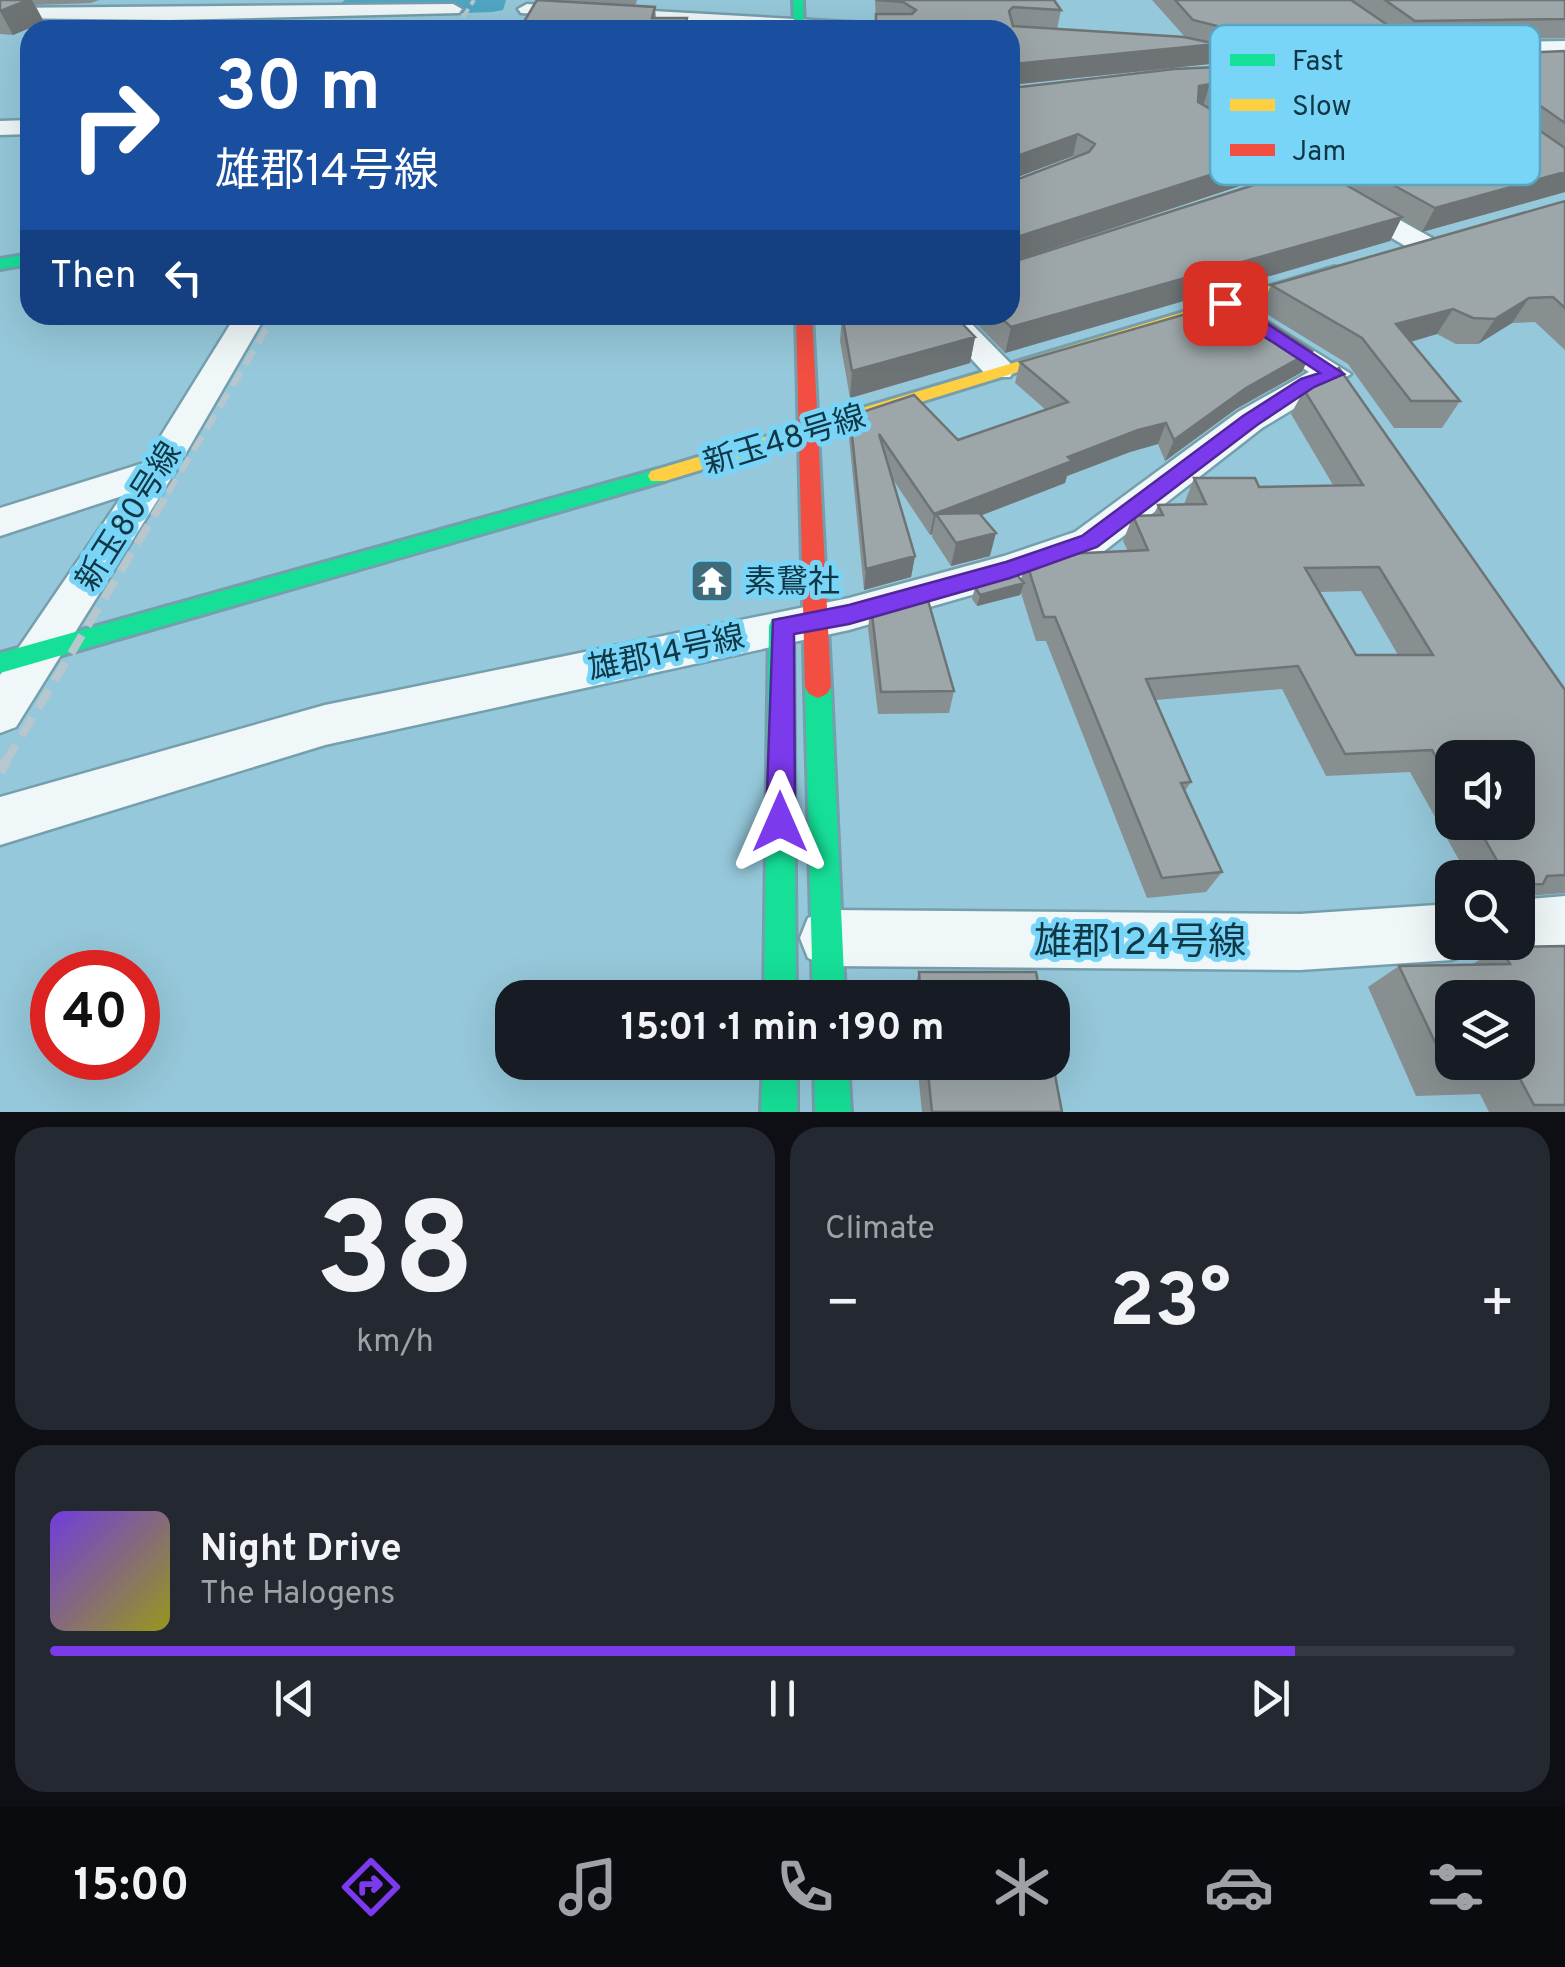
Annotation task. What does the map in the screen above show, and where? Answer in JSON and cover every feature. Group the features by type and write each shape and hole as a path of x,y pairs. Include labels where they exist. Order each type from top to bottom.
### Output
{"street":[{"path":"1333,0 1366,25"},
{"path":"0,13 326,12 457,4"},
{"path":"526,9 749,20"},
{"path":"317,20 326,12"},
{"path":"1141,44 1210,54"},
{"path":"1540,49 1565,48"},
{"path":"1540,59 1565,59"},
{"path":"1188,77 1210,76"},
{"path":"1263,188 1274,185"},
{"path":"1323,185 1430,242"},
{"path":"1392,254 1430,242"},
{"name":"新玉48号線","path":"21,657 691,468 998,370 1363,263"},
{"name":"雄郡14号線","path":"0,821 325,726 1010,570 1090,542 1250,420 1308,383 1346,390 1225,303"},
{"name":"新玉80号線","path":"0,713 21,657 156,472 245,325"},
{"path":"804,325 807,430 793,618 804,938 822,980"},
{"path":"955,325 998,370"},
{"path":"0,522 156,472"},
{"path":"787,980 804,938 793,618"},
{"path":"1535,926 1565,924"},
{"name":"雄郡124号線","path":"804,938 1300,942 1435,933"},
{"path":"779,1112 780,1080"},
{"path":"831,1080 832,1112"}],"building":[{"path":"0,0 28,0 0,11"},
{"path":"537,0 655,7 652,18 687,18 686,20 525,20"},
{"path":"876,0 1054,0 1061,10 1013,7 1009,11 1011,20 876,20 876,14 912,14 916,10 903,2"},
{"path":"1175,0 1351,0 1387,25 1213,25 1193,20"},
{"path":"1385,0 1565,0 1565,19 1415,21"},
{"path":"1020,26 1184,37 1210,45 1020,63"},
{"path":"1565,51 1565,123 1540,106 1540,52"},
{"path":"1210,67 1210,84 1199,86 1198,102 1210,109 1210,175 1020,236 1020,178 1089,152 1095,144 1078,134 1020,155 1020,87"},
{"path":"1540,131 1565,148 1565,172 1540,179"},
{"path":"1254,185 1346,185 1402,217 1020,324 1020,260"},
{"path":"1393,185 1518,185 1435,208"},
{"path":"1565,201 1565,308 1553,297 1529,298 1495,319 1473,318 1453,309 1396,324 1460,401 1411,401 1362,338 1271,285"},
{"path":"1234,300 1312,351 1246,388 1174,440 1166,423 1138,430 1068,457 1072,461 934,514 879,434 915,556 866,569 850,416 914,395 958,440 1068,402 1020,362"},
{"path":"844,325 964,325 975,337 852,371"},
{"path":"1339,368 1565,690 1565,875 1547,876 1543,884 1535,884 1535,860 1497,860 1485,840 1535,840 1535,740 1435,740 1435,755 1432,750 1345,754 1298,666 1146,679 1191,782 1181,783 1222,872 1162,878 1055,617 1044,617 1026,561 1043,555 1148,550 1133,516 1163,515 1158,505 1206,504 1194,478 1255,478 1259,487 1363,485 1304,390","holes":["1379,567 1433,655 1356,655 1305,568"]},
{"path":"979,513 996,533 956,543 936,514"},
{"path":"1017,575 1024,583 980,595 975,587"},
{"path":"925,590 954,691 881,692 871,605"},
{"path":"1535,946 1565,946 1565,1105 1534,1105 1521,1080 1535,1080 1535,980 1435,980 1435,1042 1399,966 1510,964 1508,960 1535,960"},
{"path":"919,972 1036,972 1038,980 920,980"},
{"path":"929,1080 1056,1080 1062,1112 932,1112"}],"waterway":[{"path":"351,8 492,3"}],"railway":[{"path":"461,20 474,0"},
{"path":"168,493 269,325"},
{"path":"5,763 169,491"},
{"path":"0,772 7,760"}],"traffic: fast":[{"path":"798,0 799,20"},
{"path":"0,264 20,261"},
{"path":"0,663 658,476"},
{"path":"780,980 781,626"},
{"path":"818,687 828,980"},
{"path":"779,1112 780,1080"},
{"path":"832,1080 833,1112"}],"traffic: slow":[{"path":"1540,60 1565,59"},
{"path":"658,476 1340,270"}],"traffic: jam":[{"path":"804,325 818,687"}],"place":[{"name":"素鵞社","path":"712,581"}],"route":[{"path":"780,822 781,627 849,614 1010,570 1090,542 1250,420 1308,383 1334,374 1225,303"}]}
